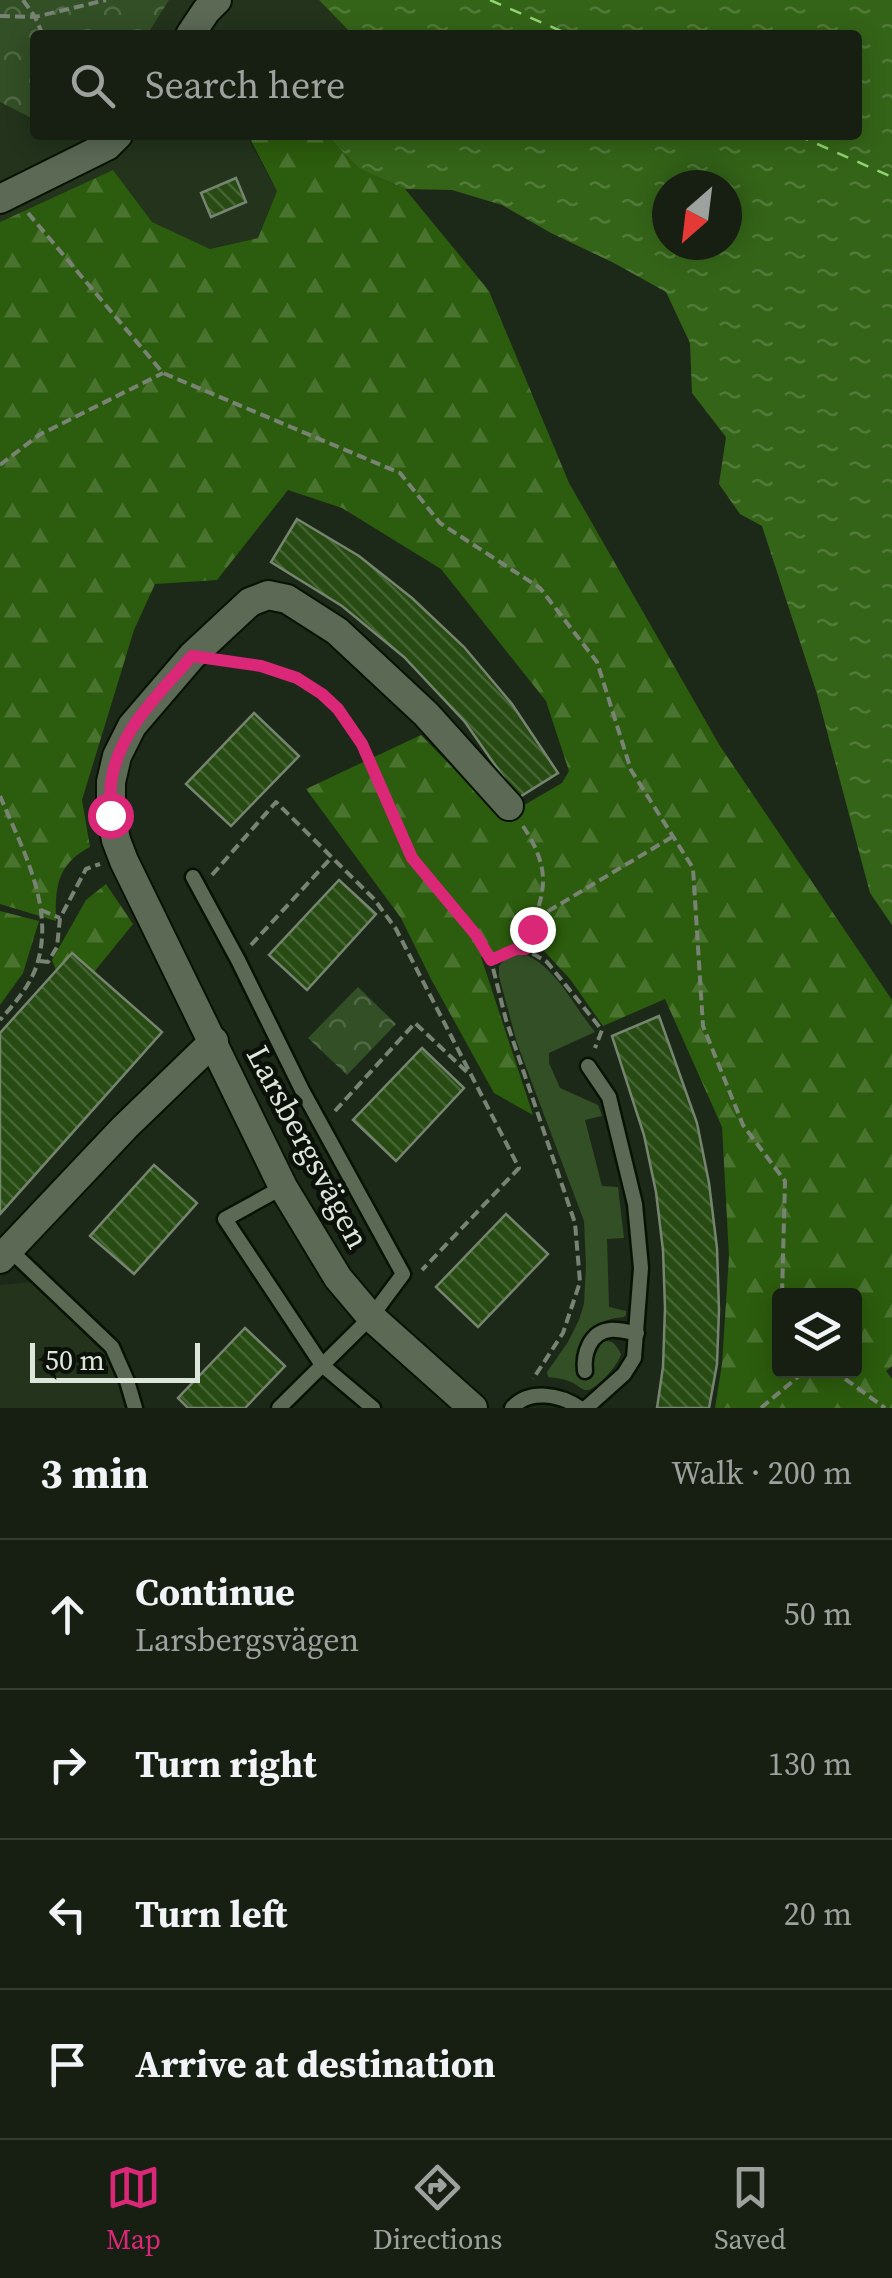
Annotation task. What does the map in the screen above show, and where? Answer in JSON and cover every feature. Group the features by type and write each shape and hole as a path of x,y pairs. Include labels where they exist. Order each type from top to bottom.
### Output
{"street":[{"path":"193,30 218,0"},
{"path":"6,196 113,140"},
{"name":"Larsbergsvägen","path":"473,1408 372,1317 338,1278 283,1188 124,861 110,815 111,782 132,726 192,656 250,602 268,595 287,599 337,631 426,714 509,806"},
{"name":"Larsbergsvägen","path":"4,1254 214,1041"}],"lane":[{"path":"196,883 403,1274 372,1317 279,1408"},
{"path":"516,1404 553,1395 583,1408 624,1374 634,1358 640,1268 635,1204 610,1097 588,1066"},
{"path":"283,1188 224,1219 322,1365 373,1408"},
{"path":"4,1254 112,1347 135,1408"},
{"path":"586,1371 587,1349 596,1335 611,1330 636,1333"}],"path":[{"path":"22,0 41,30"},
{"path":"0,16 35,17 106,0"},
{"path":"6,196 163,372 400,472 440,523 540,588 597,662 630,770 692,868 703,1026 743,1125 786,1181 782,1288"},
{"path":"0,465 40,436 163,372"},
{"path":"192,656 261,666 297,678 338,709 362,744 412,858 476,935 491,960 506,1020 575,1223 580,1282 563,1333 516,1404"},
{"path":"0,796 42,910 38,960 27,987 0,1020"},
{"path":"196,883 276,802 387,913 519,1168 410,1283 398,1280"},
{"path":"509,806 540,854 545,878 525,949"},
{"path":"535,919 672,837"},
{"path":"238,960 332,857"},
{"path":"38,960 48,962 57,948 60,918 86,870 124,861"},
{"path":"42,910 60,918"},
{"path":"491,960 525,949 547,962 602,1030 588,1066"},
{"path":"322,1125 415,1023 472,1076"},
{"path":"761,1408 797,1378"},
{"path":"844,1378 885,1408"}],"shaded area":[{"path":"169,0 319,0 348,30 150,30"},
{"path":"0,102 30,117 30,140 249,140 277,191 258,238 210,249 152,222 113,170 0,222"},
{"path":"31,1282 107,1353 128,1408 0,1408 0,1285"}],"green space":[{"path":"0,0 169,0 150,30 30,30 30,117 0,102"},
{"path":"251,140 332,140 359,169 405,189 489,291 569,483 720,746 892,1000 892,1366 886,1371 892,1379 892,1408 715,1408 729,1256 722,1127 665,999 603,1026 570,979 532,938 481,957 533,1115 494,1093 401,918 306,789 421,735 502,818 562,783 569,771 546,701 441,569 342,508 288,490 217,580 155,584 134,630 82,800 90,847 64,869 56,897 56,921 0,904 0,222 113,170 152,222 210,249 258,238 277,191"},
{"path":"106,884 133,924 94,972 72,953 56,970 52,960 86,900"},
{"path":"0,911 39,921 23,973 0,1005"},
{"path":"523,953 546,968 595,1032 549,1053 560,1088 598,1105 602,1116 585,1120 602,1186 618,1187 624,1238 607,1239 609,1307 626,1311 626,1315 603,1322 588,1332 580,1349 579,1371 604,1342 610,1341 621,1354 607,1375 588,1390 548,1377 547,1372 568,1342 584,1304 584,1221 517,1043 499,976 502,963"},
{"path":"358,987 396,1024 347,1075 308,1038"}],"water":[{"path":"319,0 892,0 892,925 870,893 817,694 762,526 740,514 719,484 726,437 692,393 690,343 666,292 502,205 452,190 405,189 359,169 332,140 862,140 862,30 348,30"}],"building":[{"path":"236,178 246,202 211,217 201,193"},
{"path":"297,519 359,556 464,647 512,704 558,773 518,798 465,722 404,657 342,606 271,562"},
{"path":"254,713 299,756 231,826 186,784"},
{"path":"339,880 376,914 307,990 269,955"},
{"path":"72,953 162,1032 0,1214 0,1033"},
{"path":"659,1016 697,1123 709,1183 719,1310 717,1364 709,1408 657,1408 665,1308 656,1192 644,1135 612,1036"},
{"path":"422,1048 464,1088 396,1161 353,1120"},
{"path":"154,1165 197,1203 134,1274 90,1236"},
{"path":"506,1214 548,1254 478,1327 436,1287"},
{"path":"245,1328 285,1366 245,1408 188,1408 178,1398"}],"ferry route":[{"path":"490,0 559,30"},
{"path":"808,140 892,177"}],"route":[{"path":"110,815 111,782 132,726 192,656 261,666 297,678 338,709 362,744 412,858 476,935 491,960 525,949 532,929"}]}
